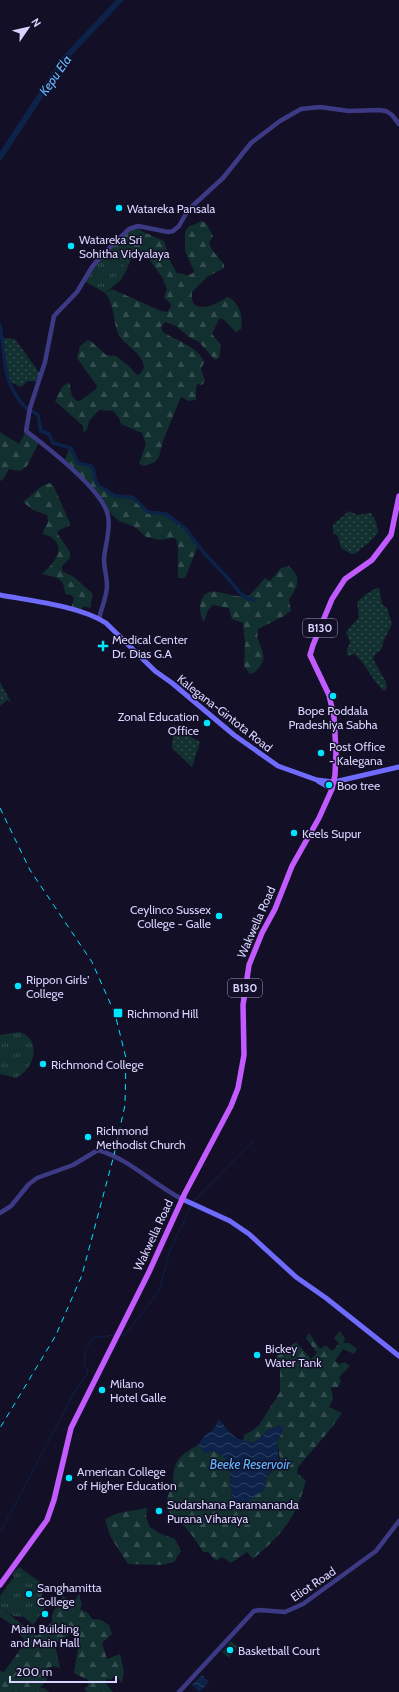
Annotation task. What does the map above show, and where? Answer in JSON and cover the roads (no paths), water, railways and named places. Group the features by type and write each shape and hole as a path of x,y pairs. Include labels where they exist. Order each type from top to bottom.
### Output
{"main road":[{"name":"Wakwella Road","path":"0,1585 47,1520 54,1500 71,1428 182,1199 231,1106 238,1088 244,1055 244,994 252,955 275,909 292,866 319,818 334,782 336,752 334,717 329,695 310,655 326,612 343,582 372,560 391,535 399,496"},
{"name":"Kalegana-Gintota Road","path":"0,595 71,609 106,623 155,671 172,683 234,736 278,766 317,780 332,789"},
{"name":"Kalegana-Gintota Road","path":"317,780 334,782 399,767"},
{"path":"182,1199 230,1221 249,1234 296,1277 326,1298 399,1356"}],"street":[{"path":"99,619 107,587 104,568 105,545 109,524 108,515 85,482 56,454 26,431 30,408 45,362 54,316 77,292 92,267 102,255 124,233 134,226 168,232 173,231 179,226 188,210 223,178 251,143 280,121 301,109 320,107 349,111 386,111 399,124"},
{"path":"0,1213 11,1206 29,1184 37,1178 73,1165 98,1150 116,1156 157,1186 182,1199"},
{"name":"Eliot Road","path":"179,1692 254,1612 259,1610 285,1612 303,1604 376,1551 399,1521"}],"water":[{"name":"Beeke Reservoir","path":"219,1419 234,1436 242,1440 255,1442 268,1430 282,1425 283,1431 277,1441 279,1464 277,1467 273,1467 265,1480 265,1489 246,1503 239,1505 238,1502 232,1500 230,1471 226,1458 215,1451 204,1453 199,1444 205,1435 213,1430"},
{"path":"202,1675 209,1682 199,1692 192,1685"}],"waterway":[{"name":"Kepu Ela","path":"0,157 65,58 120,0"},
{"path":"0,325 4,360 9,380 13,390 27,409"},
{"path":"32,411 38,415 41,431 49,434 53,443 71,448 78,463 89,465 93,468 96,481 99,486"},
{"path":"103,488 115,496 132,497"},
{"path":"134,498 148,512 166,514 186,529 204,553 241,594 248,599 254,600"},
{"path":"193,1202 253,1141"},
{"path":"121,1335 125,1335 159,1291 170,1250 192,1205"},
{"path":"0,1533 75,1391 87,1374 88,1369 84,1366 85,1352 92,1338 115,1335"}],"railway":[{"path":"0,808 30,870 92,962 115,1014 126,1058 125,1105 114,1155 82,1275 56,1335 0,1428"}],"place":[{"name":"Watareka Pansala","path":"119,208"},
{"name":"Watareka Sri Sohitha Vidyalaya","path":"71,246"},
{"name":"Medical Center Dr. Dias G.A","path":"103,646"},
{"name":"Bope Poddala Pradeshiya Sabha","path":"333,696"},
{"name":"Zonal Education Office","path":"207,723"},
{"name":"Post Office - Kalegana","path":"321,753"},
{"name":"Boo tree","path":"329,785"},
{"name":"Keels Supur","path":"294,833"},
{"name":"Ceylinco Sussex College - Galle","path":"219,916"},
{"name":"Rippon Girls' College","path":"18,986"},
{"name":"Richmond Hill","path":"118,1013"},
{"name":"Richmond College","path":"43,1064"},
{"name":"Richmond Methodist Church","path":"88,1137"},
{"name":"Bickey Water Tank","path":"257,1355"},
{"name":"Milano Hotel Galle","path":"102,1390"},
{"name":"American College of Higher Education","path":"69,1478"},
{"name":"Sudarshana Paramananda Purana Viharaya","path":"159,1511"},
{"name":"Sanghamitta College","path":"29,1594"},
{"name":"Main Building and Main Hall","path":"45,1614"},
{"name":"Basketball Court","path":"230,1650"}]}
